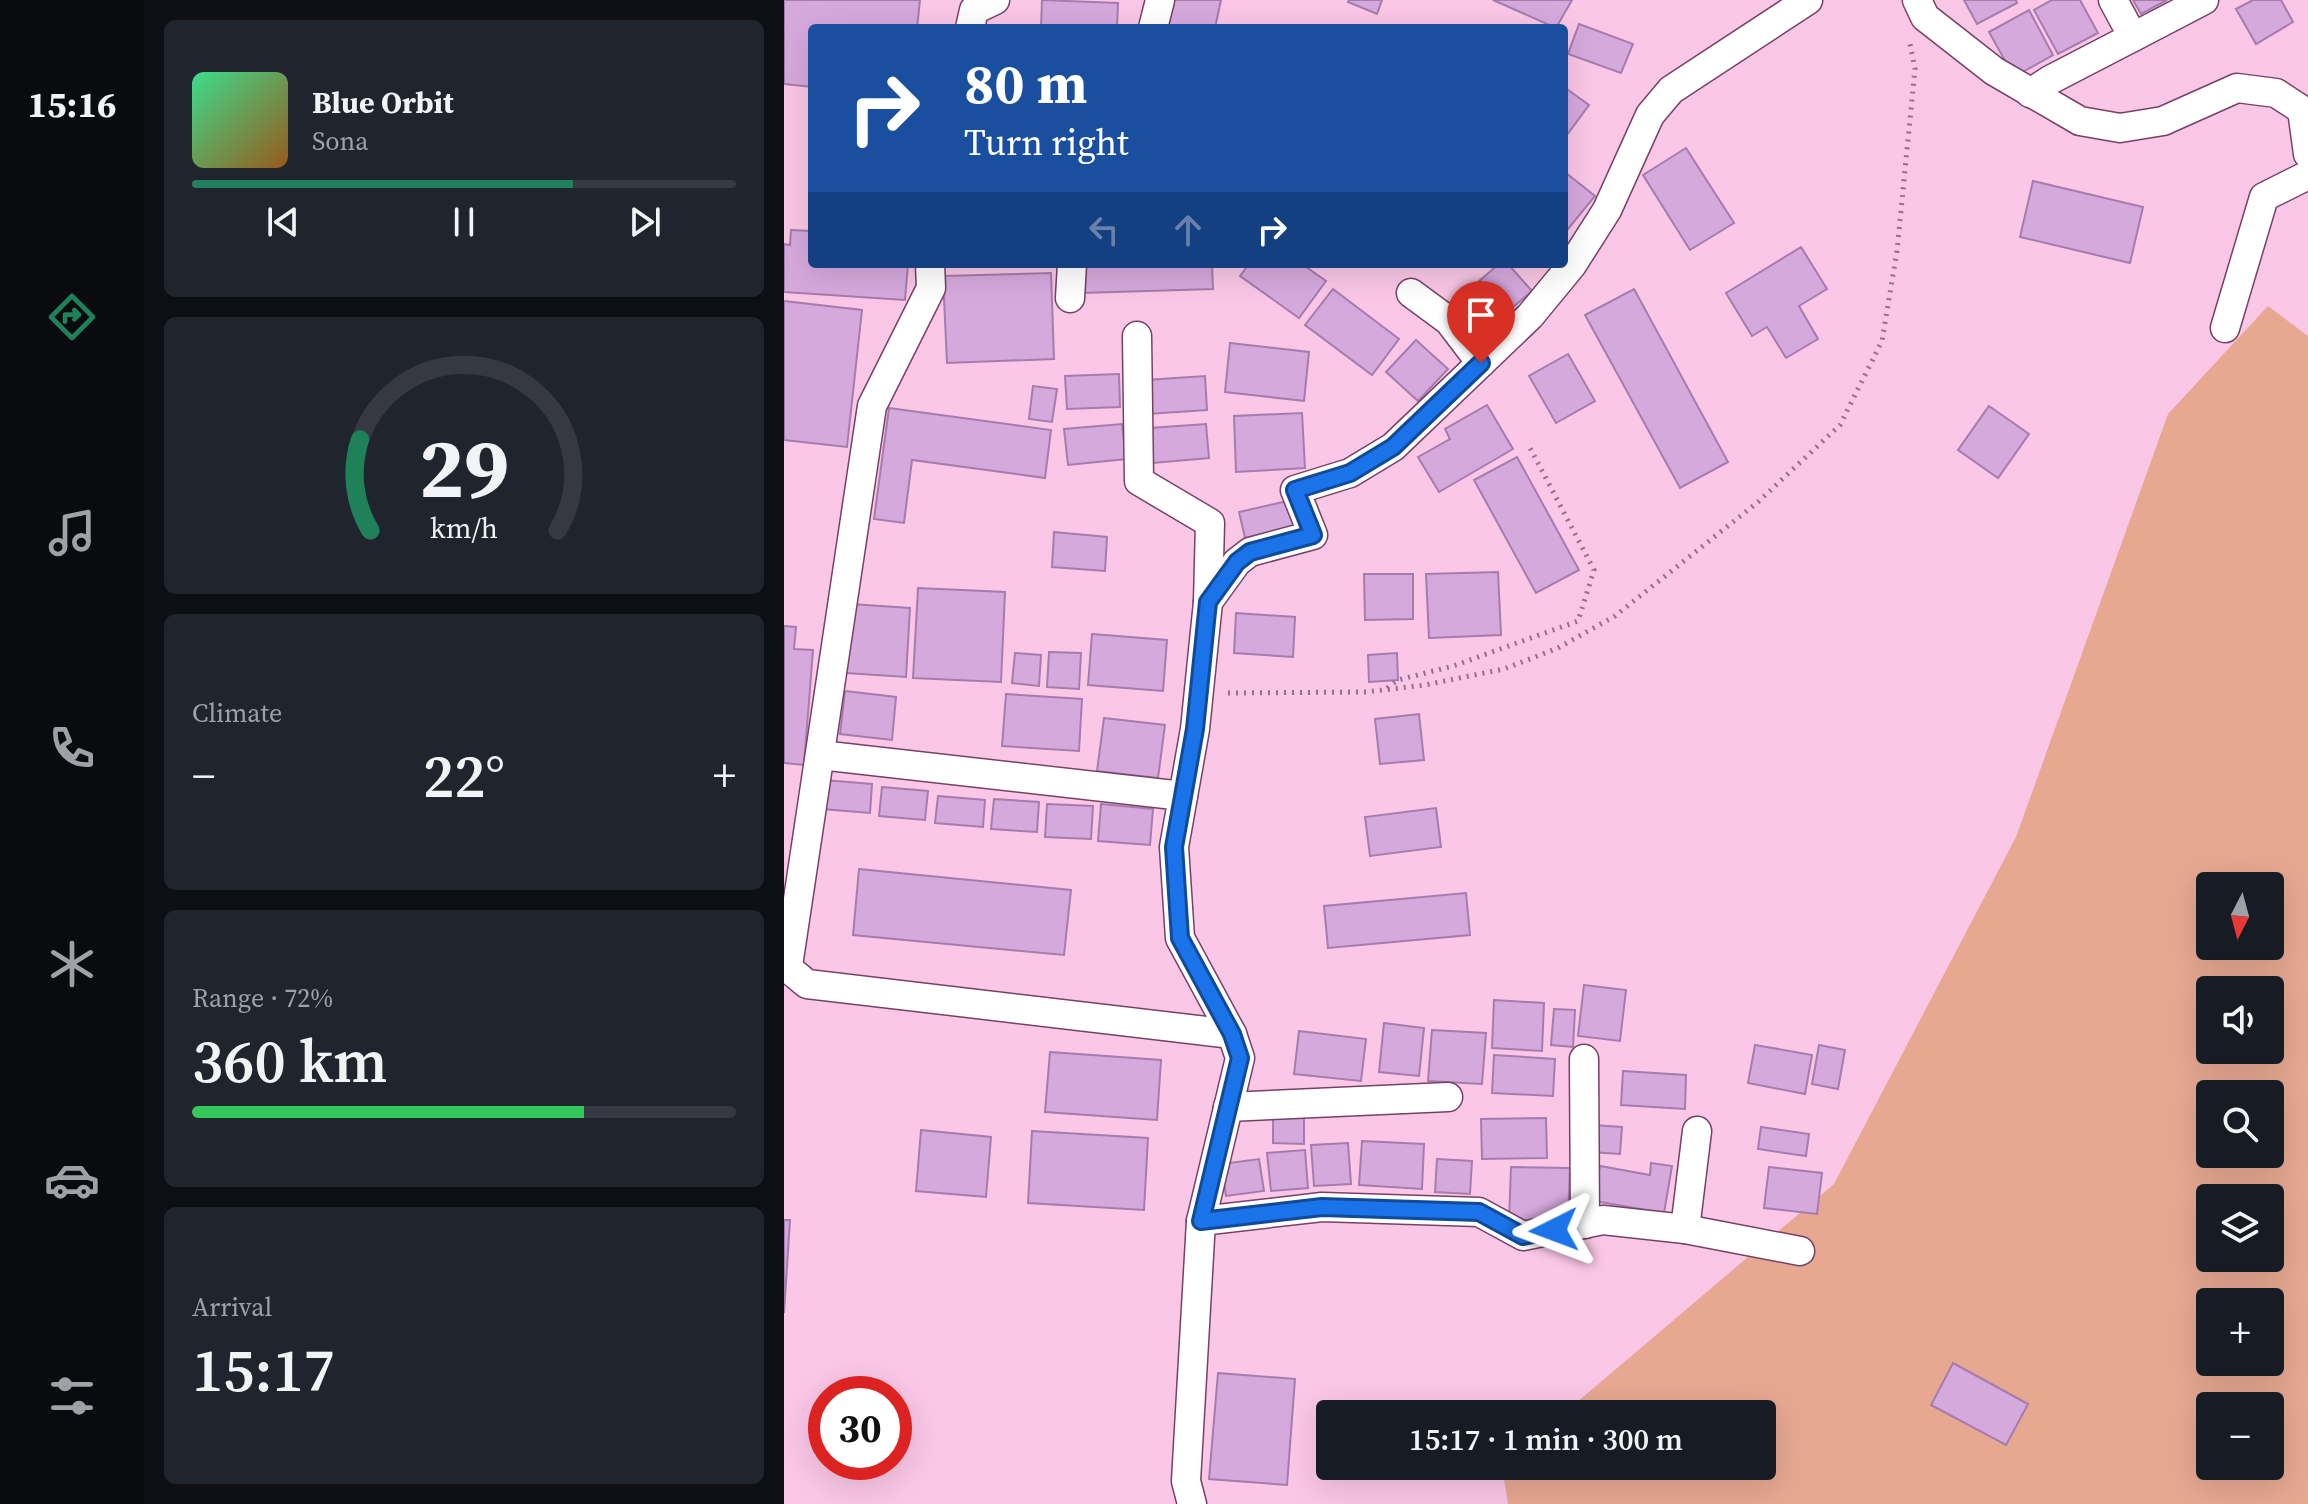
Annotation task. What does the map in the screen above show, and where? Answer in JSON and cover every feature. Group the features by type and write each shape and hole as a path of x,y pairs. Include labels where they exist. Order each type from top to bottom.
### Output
{"street":[{"path":"971,24 974,10 995,0"},
{"path":"1154,24 1160,0"},
{"path":"1208,602 1237,562 1250,552 1313,535 1295,490 1350,473 1393,447 1530,316 1572,265 1607,210 1650,115 1671,90 1808,0"},
{"path":"1917,0 1925,17 1994,71 2080,121 2120,128 2163,121 2237,88 2276,93 2302,110 2307,143"},
{"path":"2113,0 2133,37"},
{"path":"2030,93 2204,0"},
{"path":"2225,328 2264,197 2308,175"},
{"path":"930,268 931,288 872,406 786,965 807,984 1232,1034"},
{"path":"1070,298 1072,268"},
{"path":"1411,293 1449,321 1481,363"},
{"path":"1137,336 1139,481 1210,523 1208,602 1195,729 1174,847 1180,938 1232,1034 1240,1058 1201,1221 1186,1481 1192,1504"},
{"path":"820,755 1183,796"},
{"path":"1584,1059 1585,1224"},
{"path":"1228,1107 1448,1097"},
{"path":"1685,1229 1697,1131"},
{"path":"1201,1221 1322,1207 1479,1212 1523,1236 1603,1220 1685,1229 1800,1251"}],"path":[{"path":"1195,729 1227,693 1386,690 1425,685 1504,669 1558,648 1615,616 1758,502 1840,425 1882,341 1897,251 1915,69 1909,41"},
{"path":"1386,690 1398,680 1453,666 1578,621 1594,570 1528,444"}],"shaded area":[{"path":"2268,306 2308,336 2308,1504 1508,1504 1504,1480 1776,1480 1776,1400 1579,1400 1834,1184 2016,837 2168,414"}],"building":[{"path":"784,0 920,0 917,24 808,24 808,87 784,84"},
{"path":"1042,0 1118,3 1117,24 1041,24"},
{"path":"1174,0 1221,0 1216,24 1169,24"},
{"path":"1349,0 1382,0 1377,14"},
{"path":"1493,0 1572,0 1558,24 1547,24"},
{"path":"1964,0 2016,0 2017,3 1977,24"},
{"path":"2052,0 2080,0 2098,33 2058,54 2034,10"},
{"path":"2133,0 2167,0 2141,14"},
{"path":"2253,0 2281,0 2293,22 2256,44 2236,9"},
{"path":"2029,10 2053,55 2014,77 1989,32"},
{"path":"1579,24 1633,44 1621,73 1568,54"},
{"path":"1568,90 1589,105 1568,134"},
{"path":"1686,148 1734,223 1690,250 1643,175"},
{"path":"1568,175 1595,196 1568,229"},
{"path":"2033,181 2143,207 2130,263 2020,237"},
{"path":"791,230 808,231 808,268 908,268 905,300 784,292 784,244 790,245"},
{"path":"1801,247 1827,289 1799,306 1818,339 1786,358 1767,327 1752,336 1726,293"},
{"path":"1079,268 1212,268 1213,289 1080,293"},
{"path":"1246,268 1308,268 1326,281 1299,318 1240,276"},
{"path":"1494,268 1512,268 1532,291 1486,330 1458,299"},
{"path":"1051,273 1054,359 947,363 943,276"},
{"path":"1333,289 1399,339 1372,375 1305,325"},
{"path":"1634,289 1728,462 1680,488 1585,315"},
{"path":"784,301 862,310 847,447 784,440"},
{"path":"1416,340 1448,369 1418,401 1386,372"},
{"path":"1230,343 1309,352 1304,401 1225,392"},
{"path":"1568,354 1595,401 1556,423 1529,376"},
{"path":"1119,374 1120,407 1067,409 1065,376"},
{"path":"1205,376 1207,410 1148,414 1146,380"},
{"path":"1033,386 1057,389 1052,422 1029,419"},
{"path":"1487,405 1513,449 1439,492 1418,457 1450,439 1445,429"},
{"path":"1989,406 2029,434 1998,478 1958,450"},
{"path":"889,408 1051,430 1045,478 912,460 904,523 874,519"},
{"path":"1302,413 1305,468 1236,472 1234,416"},
{"path":"1122,424 1126,459 1068,465 1064,429"},
{"path":"1206,424 1209,458 1153,463 1150,428"},
{"path":"1517,457 1579,570 1536,593 1474,480"},
{"path":"1292,500 1298,526 1245,538 1239,512"},
{"path":"1054,532 1107,537 1105,571 1052,567"},
{"path":"1498,572 1501,635 1429,638 1426,574"},
{"path":"1364,574 1413,574 1413,619 1365,620"},
{"path":"918,588 1005,592 1001,682 913,678"},
{"path":"851,604 910,608 906,677 846,673"},
{"path":"1236,613 1295,617 1293,657 1234,653"},
{"path":"784,626 796,627 794,649 813,650 804,765 784,763"},
{"path":"1092,634 1167,640 1163,691 1088,685"},
{"path":"1049,652 1081,653 1079,689 1047,687"},
{"path":"1015,653 1041,655 1039,686 1012,683"},
{"path":"1397,653 1398,680 1369,682 1368,655"},
{"path":"845,691 896,697 892,740 840,734"},
{"path":"1006,694 1082,699 1079,751 1002,746"},
{"path":"1419,714 1424,760 1380,764 1375,719"},
{"path":"1104,718 1165,725 1158,778 1097,771"},
{"path":"824,780 872,784 870,813 822,809"},
{"path":"882,787 928,791 925,820 879,816"},
{"path":"938,796 985,800 983,827 935,823"},
{"path":"994,799 1039,802 1037,832 991,829"},
{"path":"1047,804 1093,806 1091,839 1045,837"},
{"path":"1101,804 1153,809 1150,845 1098,841"},
{"path":"1436,808 1441,847 1370,856 1365,817"},
{"path":"859,869 1071,890 1064,955 853,935"},
{"path":"1466,893 1470,935 1328,948 1324,906"},
{"path":"1584,985 1626,990 1620,1041 1578,1036"},
{"path":"1494,1000 1544,1003 1542,1051 1492,1048"},
{"path":"1554,1009 1575,1010 1573,1047 1551,1045"},
{"path":"1384,1023 1424,1028 1419,1076 1379,1072"},
{"path":"1432,1030 1486,1033 1482,1084 1428,1081"},
{"path":"1299,1031 1366,1039 1361,1081 1294,1074"},
{"path":"1755,1045 1812,1055 1805,1094 1748,1083"},
{"path":"1819,1045 1845,1050 1838,1089 1812,1084"},
{"path":"1050,1052 1161,1060 1157,1120 1045,1112"},
{"path":"1494,1055 1555,1059 1553,1096 1492,1093"},
{"path":"1623,1071 1686,1075 1685,1109 1621,1105"},
{"path":"1273,1114 1304,1115 1304,1144 1273,1143"},
{"path":"1546,1118 1547,1158 1482,1159 1481,1119"},
{"path":"1593,1125 1622,1127 1620,1154 1591,1152"},
{"path":"1761,1127 1809,1134 1806,1156 1758,1149"},
{"path":"921,1130 991,1137 986,1197 916,1191"},
{"path":"1032,1131 1148,1138 1144,1210 1028,1203"},
{"path":"1362,1141 1424,1144 1422,1189 1359,1185"},
{"path":"1348,1143 1351,1184 1314,1186 1311,1145"},
{"path":"1305,1150 1308,1188 1271,1191 1267,1153"},
{"path":"1259,1159 1264,1191 1226,1196 1221,1164"},
{"path":"1437,1159 1472,1161 1470,1194 1435,1192"},
{"path":"1651,1163 1672,1166 1664,1213 1594,1201 1600,1166 1650,1175"},
{"path":"1511,1167 1570,1168 1568,1223 1509,1221"},
{"path":"1769,1167 1822,1173 1817,1214 1764,1208"},
{"path":"784,1220 790,1220 784,1313"},
{"path":"1953,1363 2028,1404 2006,1445 1931,1405"},
{"path":"1218,1373 1295,1379 1287,1485 1209,1479"}],"route":[{"path":"1481,363 1393,447 1350,473 1295,490 1313,535 1250,552 1237,562 1208,602 1195,729 1174,847 1180,938 1232,1034 1240,1058 1201,1221 1322,1207 1479,1212 1523,1236 1554,1230"}]}
